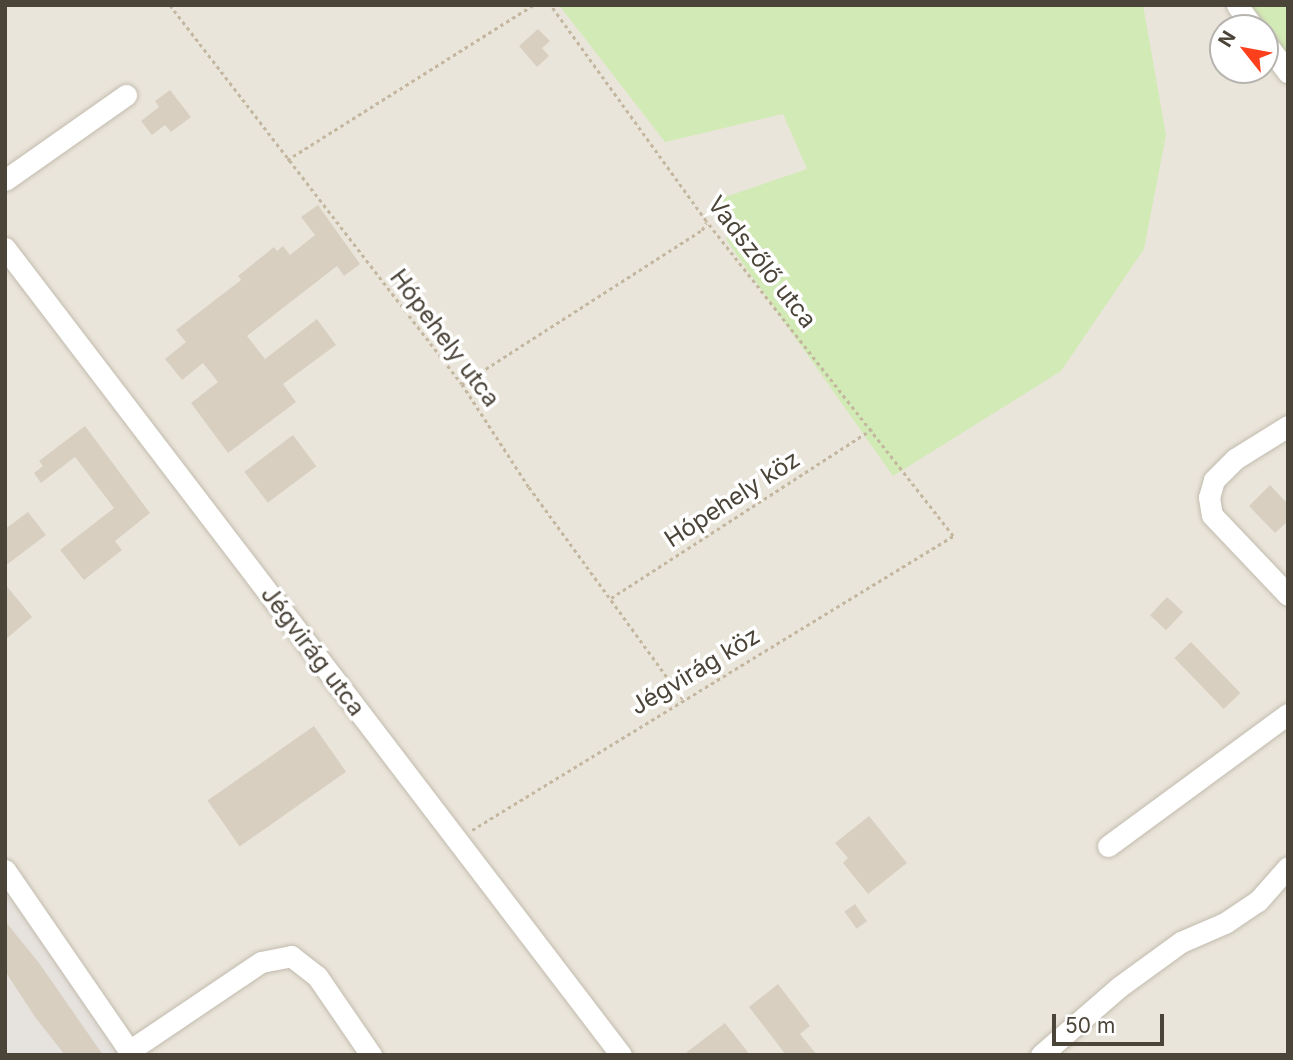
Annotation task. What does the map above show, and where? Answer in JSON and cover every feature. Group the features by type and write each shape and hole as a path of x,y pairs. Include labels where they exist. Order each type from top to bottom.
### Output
{"street":[{"path":"5,180 126,94"},
{"name":"Jégvirág utca","path":"5,248 621,1055"},
{"path":"1288,426 1234,458 1214,480 1209,498 1212,514 1288,594"},
{"path":"1108,846 1288,713"},
{"path":"1041,1055 1119,987 1181,942 1225,923 1258,901 1288,867"},
{"path":"5,870 131,1053 261,962 291,956 317,976 371,1055"}],"path":[{"name":"Hópehely utca","path":"170,5 286,160 461,384 683,699"},
{"path":"286,160 533,5"},
{"name":"Vadszőlő utca","path":"550,5 706,221 872,429 953,536"},
{"path":"461,384 702,230 706,221"},
{"name":"Hópehely köz","path":"611,598 872,429"},
{"name":"Jégvirág köz","path":"457,839 953,536"}],"shaded area":[{"path":"5,5 1242,5 1249,14 1209,14 1209,84 1279,84 1279,53 1288,65 1288,1055 145,1055 5,865"},
{"path":"5,865 145,1055 5,1055"}],"green space":[{"path":"559,5 1143,5 1166,135 1144,249 1061,371 893,476 727,241 722,198 807,169 783,114 665,142"},
{"path":"1242,5 1288,5 1288,65 1279,53 1279,14 1249,14"}],"building":[{"path":"538,29 550,41 542,48 549,56 537,67 519,46"},
{"path":"170,90 191,117 171,132 165,125 152,135 141,121 159,107 155,101"},
{"path":"318,205 360,264 344,276 337,266 247,336 265,359 317,319 336,345 283,384 296,402 228,453 191,403 218,382 203,363 182,380 165,359 186,342 176,330 241,280 238,276 274,247 277,251 283,246 290,255 315,235 301,217"},
{"path":"85,426 150,513 115,541 122,550 84,580 60,550 114,508 75,457 41,483 34,473 43,466 39,461"},
{"path":"293,435 316,466 268,503 244,472"},
{"path":"1270,485 1288,504 1288,521 1275,533 1249,506"},
{"path":"28,512 46,535 5,566 5,529"},
{"path":"5,584 32,617 5,640"},
{"path":"1167,597 1183,612 1166,630 1150,615"},
{"path":"1191,642 1240,693 1224,709 1174,658"},
{"path":"314,726 346,772 240,846 208,801"},
{"path":"869,816 907,863 868,894 843,863 848,858 835,843"},
{"path":"855,904 867,921 856,929 844,911"},
{"path":"5,921 39,963 103,1055 65,1055 35,1017 5,971"},
{"path":"778,984 810,1026 800,1034 817,1055 786,1055 749,1007"},
{"path":"725,1023 750,1055 683,1055"}]}
